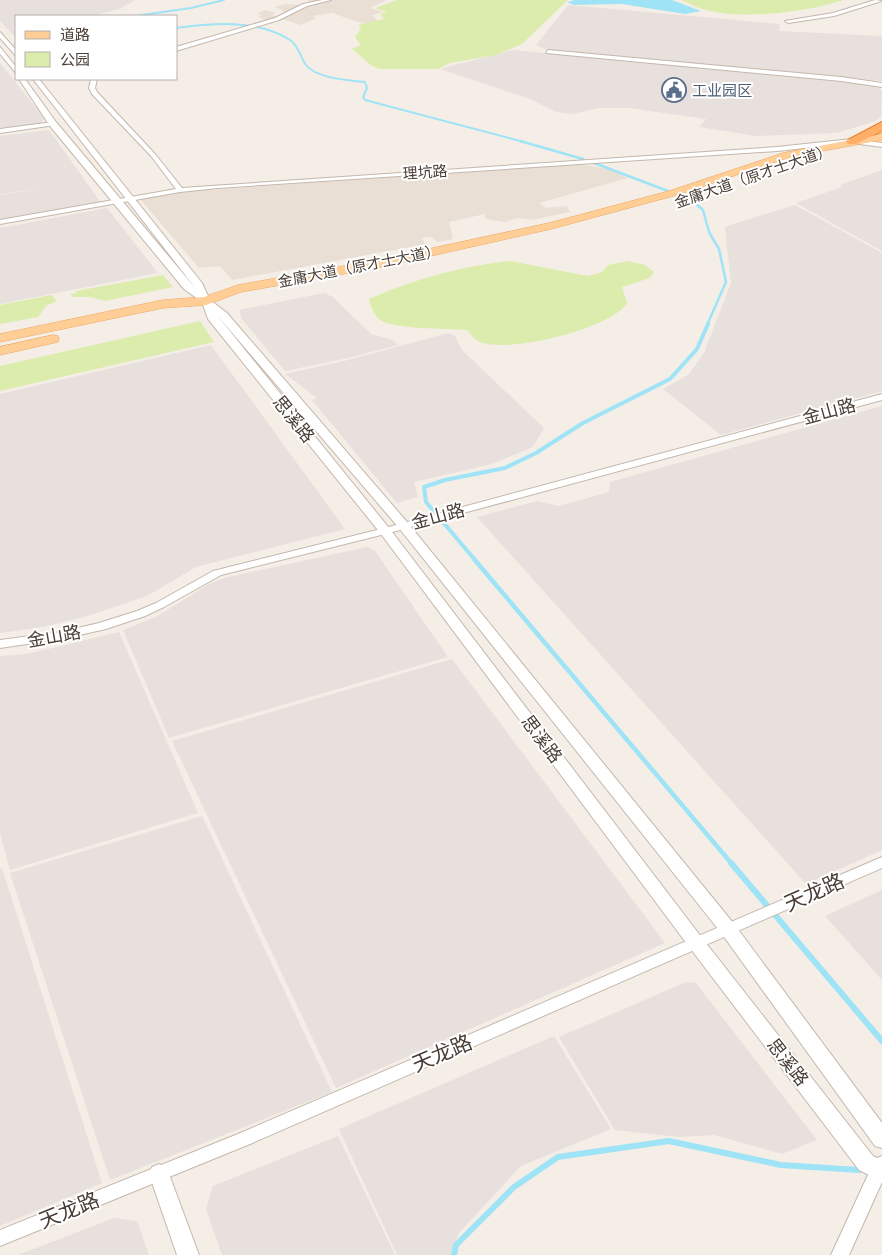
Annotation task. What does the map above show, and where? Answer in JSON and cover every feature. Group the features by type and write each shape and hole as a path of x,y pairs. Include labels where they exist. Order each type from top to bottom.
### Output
{"highway":[{"path":"852,141 882,126"},
{"path":"852,141 882,133"}],"main road":[{"path":"852,141 882,137"},
{"name":"金庸大道（原才士大道）","path":"0,352 170,313 222,294 247,288 377,264 568,222 676,192 787,155 852,141"},
{"name":"金庸大道（原才士大道）","path":"0,338 163,304 262,296 539,240 612,222 787,167 852,141"},
{"path":"676,192 688,198"}],"street":[{"path":"178,48 277,19 305,5 329,0"},
{"path":"788,21 834,14 880,0"},
{"path":"0,34 15,53"},
{"path":"0,49 15,70"},
{"path":"548,52 835,78 882,85"},
{"name":"思溪路","path":"23,80 53,124 125,200"},
{"name":"思溪路","path":"37,80 187,287 223,315 403,525 728,930 882,1139"},
{"path":"94,80 92,88 94,93 152,155 180,190"},
{"path":"0,132 53,124"},
{"name":"理坑路","path":"0,222 180,190 777,149 852,141 882,146"},
{"name":"思溪路","path":"206,301 212,317 385,531 696,943 866,1163 880,1168"},
{"name":"金山路","path":"0,644 60,636 115,623 160,605 195,583 217,573 385,531 882,397"},
{"name":"天龙路","path":"0,1238 159,1174 882,862"},
{"path":"840,1255 880,1168"},
{"path":"159,1174 188,1255"}],"shaded area":[{"path":"0,0 136,0 119,9 99,14 101,15 15,15 15,37 0,21"},
{"path":"307,0 386,0 370,8 383,12 372,15 378,21 364,24 332,13 313,16 316,18 301,25 282,19 271,22 258,17 262,15 257,14 265,10 276,13 271,15 278,16 285,12 275,7 284,4 302,5 310,2"},
{"path":"568,5 780,24 779,31 882,36 882,81 546,50 536,45"},
{"path":"513,50 871,85 882,90 881,117 876,121 837,133 756,136 699,127 706,119 629,108 600,108 572,114 556,112 530,99 440,69"},
{"path":"0,63 45,119 40,123 0,128"},
{"path":"49,130 101,203 0,220 0,195 48,187 0,194 0,136"},
{"path":"581,164 607,169 628,178 539,203 546,208 567,206 570,212 532,220 517,218 505,222 485,219 485,214 449,222 453,239 438,242 430,237 421,238 426,244 232,280 220,266 199,268 140,199 180,192"},
{"path":"882,170 882,251 796,203 842,187 840,185"},
{"path":"795,205 882,253 882,391 721,435 663,389 688,375 704,353 731,283 725,229 727,226"},
{"path":"107,208 158,273 0,304 0,228"},
{"path":"324,293 333,297 371,334 393,340 398,345 285,371 242,319 239,310"},
{"path":"449,333 455,336 462,350 544,428 533,447 492,464 414,482 418,497 397,503 312,400 317,398 285,374 344,361"},
{"path":"211,345 345,529 196,567 147,596 91,615 43,627 0,633 0,394"},
{"path":"882,406 882,850 806,884 477,517 537,501 559,506 609,492 610,482"},
{"path":"367,547 375,551 448,657 169,738 123,630 156,617 209,584 224,578"},
{"path":"119,632 198,813 10,870 0,833 0,656 27,654"},
{"path":"452,659 665,943 336,1088 172,741"},
{"path":"202,816 332,1092 110,1180 10,873"},
{"path":"2,868 102,1183 0,1226 0,869"},
{"path":"882,890 882,980 825,916"},
{"path":"686,982 696,983 817,1140 782,1154 714,1135 679,1137 615,1130 559,1037"},
{"path":"554,1036 611,1129 521,1166 458,1234 453,1255 397,1255 339,1129"},
{"path":"338,1136 395,1255 222,1255 206,1209 213,1186"},
{"path":"114,1218 137,1221 149,1255 18,1255"}],"green space":[{"path":"397,0 568,0 522,44 496,55 450,63 438,69 380,69 372,66 352,49 361,45 355,37 361,29 358,25 384,19 380,14 387,12 375,8"},
{"path":"681,0 843,0 794,11 737,14 703,9"},
{"path":"510,261 588,276 602,272 608,265 628,261 645,265 654,272 650,278 622,287 627,303 617,313 601,322 557,337 510,345 478,341 467,330 407,327 385,323 377,317 369,299 404,285 456,270"},
{"path":"163,275 173,287 105,301 90,297 73,297 70,294 76,293 76,291"},
{"path":"51,295 57,301 46,306 38,317 0,324 0,305"},
{"path":"200,321 214,342 0,391 0,366"}],"water":[{"path":"575,0 672,0 701,11 685,14 622,4 574,5 567,2"}],"waterway":[{"path":"142,15 191,8 224,0"},
{"path":"178,28 234,24 277,33 293,42 302,59 311,70 325,76 365,82 367,88 363,97 365,100 524,142"},
{"path":"520,141 583,159"},
{"path":"594,163 668,191"},
{"path":"696,204 703,210 709,232 719,249 726,282 707,325"},
{"path":"475,560 426,502 424,487 445,480 505,468 536,453 583,423 670,379 697,349 708,324"},
{"path":"474,559 732,864"},
{"path":"731,863 882,1041"},
{"path":"454,1255 456,1245 514,1187 558,1157 669,1141 781,1165 859,1170"}],"place":[{"name":"工业园区","path":"674,90"}]}
